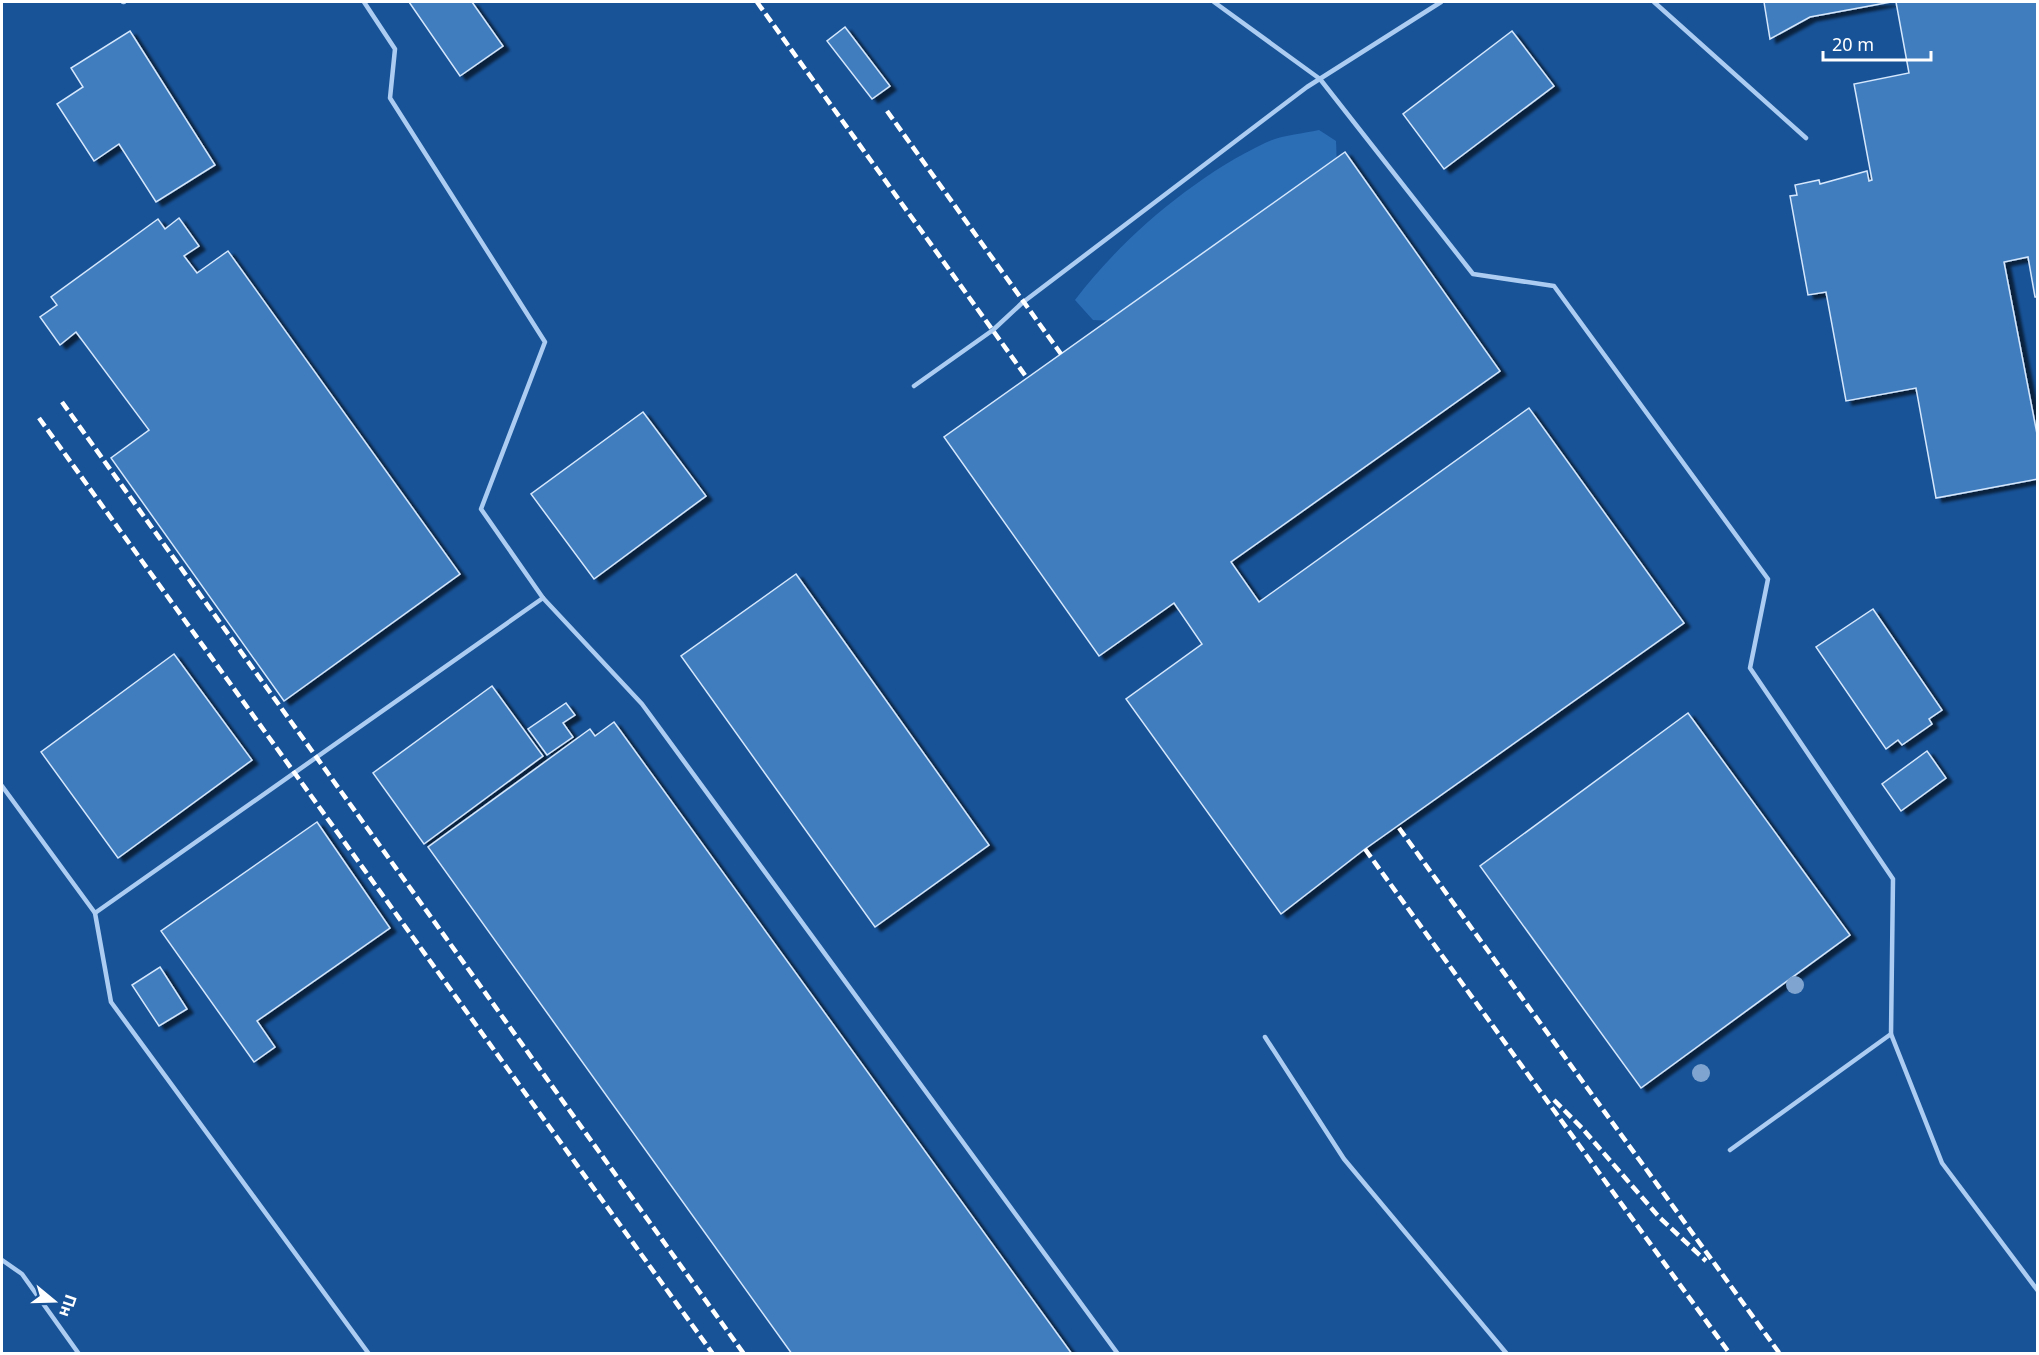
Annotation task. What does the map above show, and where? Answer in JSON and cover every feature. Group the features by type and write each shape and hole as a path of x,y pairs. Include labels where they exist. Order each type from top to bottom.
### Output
{"lane":[{"path":"364,2 395,49 390,98 545,342 481,509 543,598 642,704 1118,1353"},
{"path":"1214,2 1320,79 1473,274 1554,286 1768,579 1750,668 1893,879 1891,1034 1942,1163 2037,1291"},
{"path":"914,386 993,330 1022,303 1320,79 1441,2"},
{"path":"1654,2 1806,138"},
{"path":"95,913 543,598"},
{"path":"2,786 95,913 111,1002 369,1353"},
{"path":"1730,1150 1891,1034"},
{"path":"1265,1037 1344,1159 1507,1353"},
{"path":"2,1260 22,1274 79,1353"}],"shaded area":[{"path":"1319,130 1336,141 1337,170 1138,322 1093,320 1075,300 1114,254 1186,191 1212,173 1271,140"}],"building":[{"path":"409,2 472,2 503,46 460,76"},
{"path":"1764,2 1891,2 1810,17 1770,39"},
{"path":"1896,2 2038,2 2038,297 2035,297 2028,257 2004,262 2038,439 2038,479 1936,498 1916,388 1846,401 1826,292 1808,295 1790,196 1797,195 1795,185 1819,180 1820,184 1867,171 1869,181 1872,180 1854,84 1909,73"},
{"path":"845,27 890,86 872,99 827,41"},
{"path":"130,31 215,165 156,202 119,144 94,161 57,104 83,87 71,68"},
{"path":"1512,31 1554,86 1444,169 1403,114"},
{"path":"1345,152 1500,371 1231,562 1259,602 1529,408 1684,623 1365,849 1281,914 1126,699 1202,644 1174,603 1099,656 944,437"},
{"path":"179,218 199,246 184,256 197,273 228,251 460,574 284,701 111,458 149,430 76,332 60,345 40,317 57,305 51,297 158,219 165,229"},
{"path":"643,412 706,496 594,579 531,494"},
{"path":"796,574 989,845 875,927 681,656"},
{"path":"1873,609 1942,710 1929,719 1932,724 1902,745 1898,740 1886,749 1816,647"},
{"path":"174,654 252,760 118,858 41,752"},
{"path":"492,686 543,756 424,844 373,773"},
{"path":"566,703 575,715 563,723 573,737 547,755 528,729"},
{"path":"1688,713 1850,935 1641,1088 1480,866"},
{"path":"614,722 1072,1354 792,1354 428,847 590,729 595,736"},
{"path":"1927,751 1946,778 1901,811 1882,784"},
{"path":"317,822 390,928 257,1021 275,1047 254,1062 161,931"},
{"path":"160,967 187,1009 159,1026 132,985"}],"railway":[{"path":"757,2 1027,378"},
{"path":"887,111 1061,354"},
{"path":"62,402 744,1354"},
{"path":"39,418 713,1354"},
{"path":"1399,828 1780,1354"},
{"path":"1365,849 1730,1354"},
{"path":"1554,1100 1582,1128 1659,1217 1706,1261"}]}
